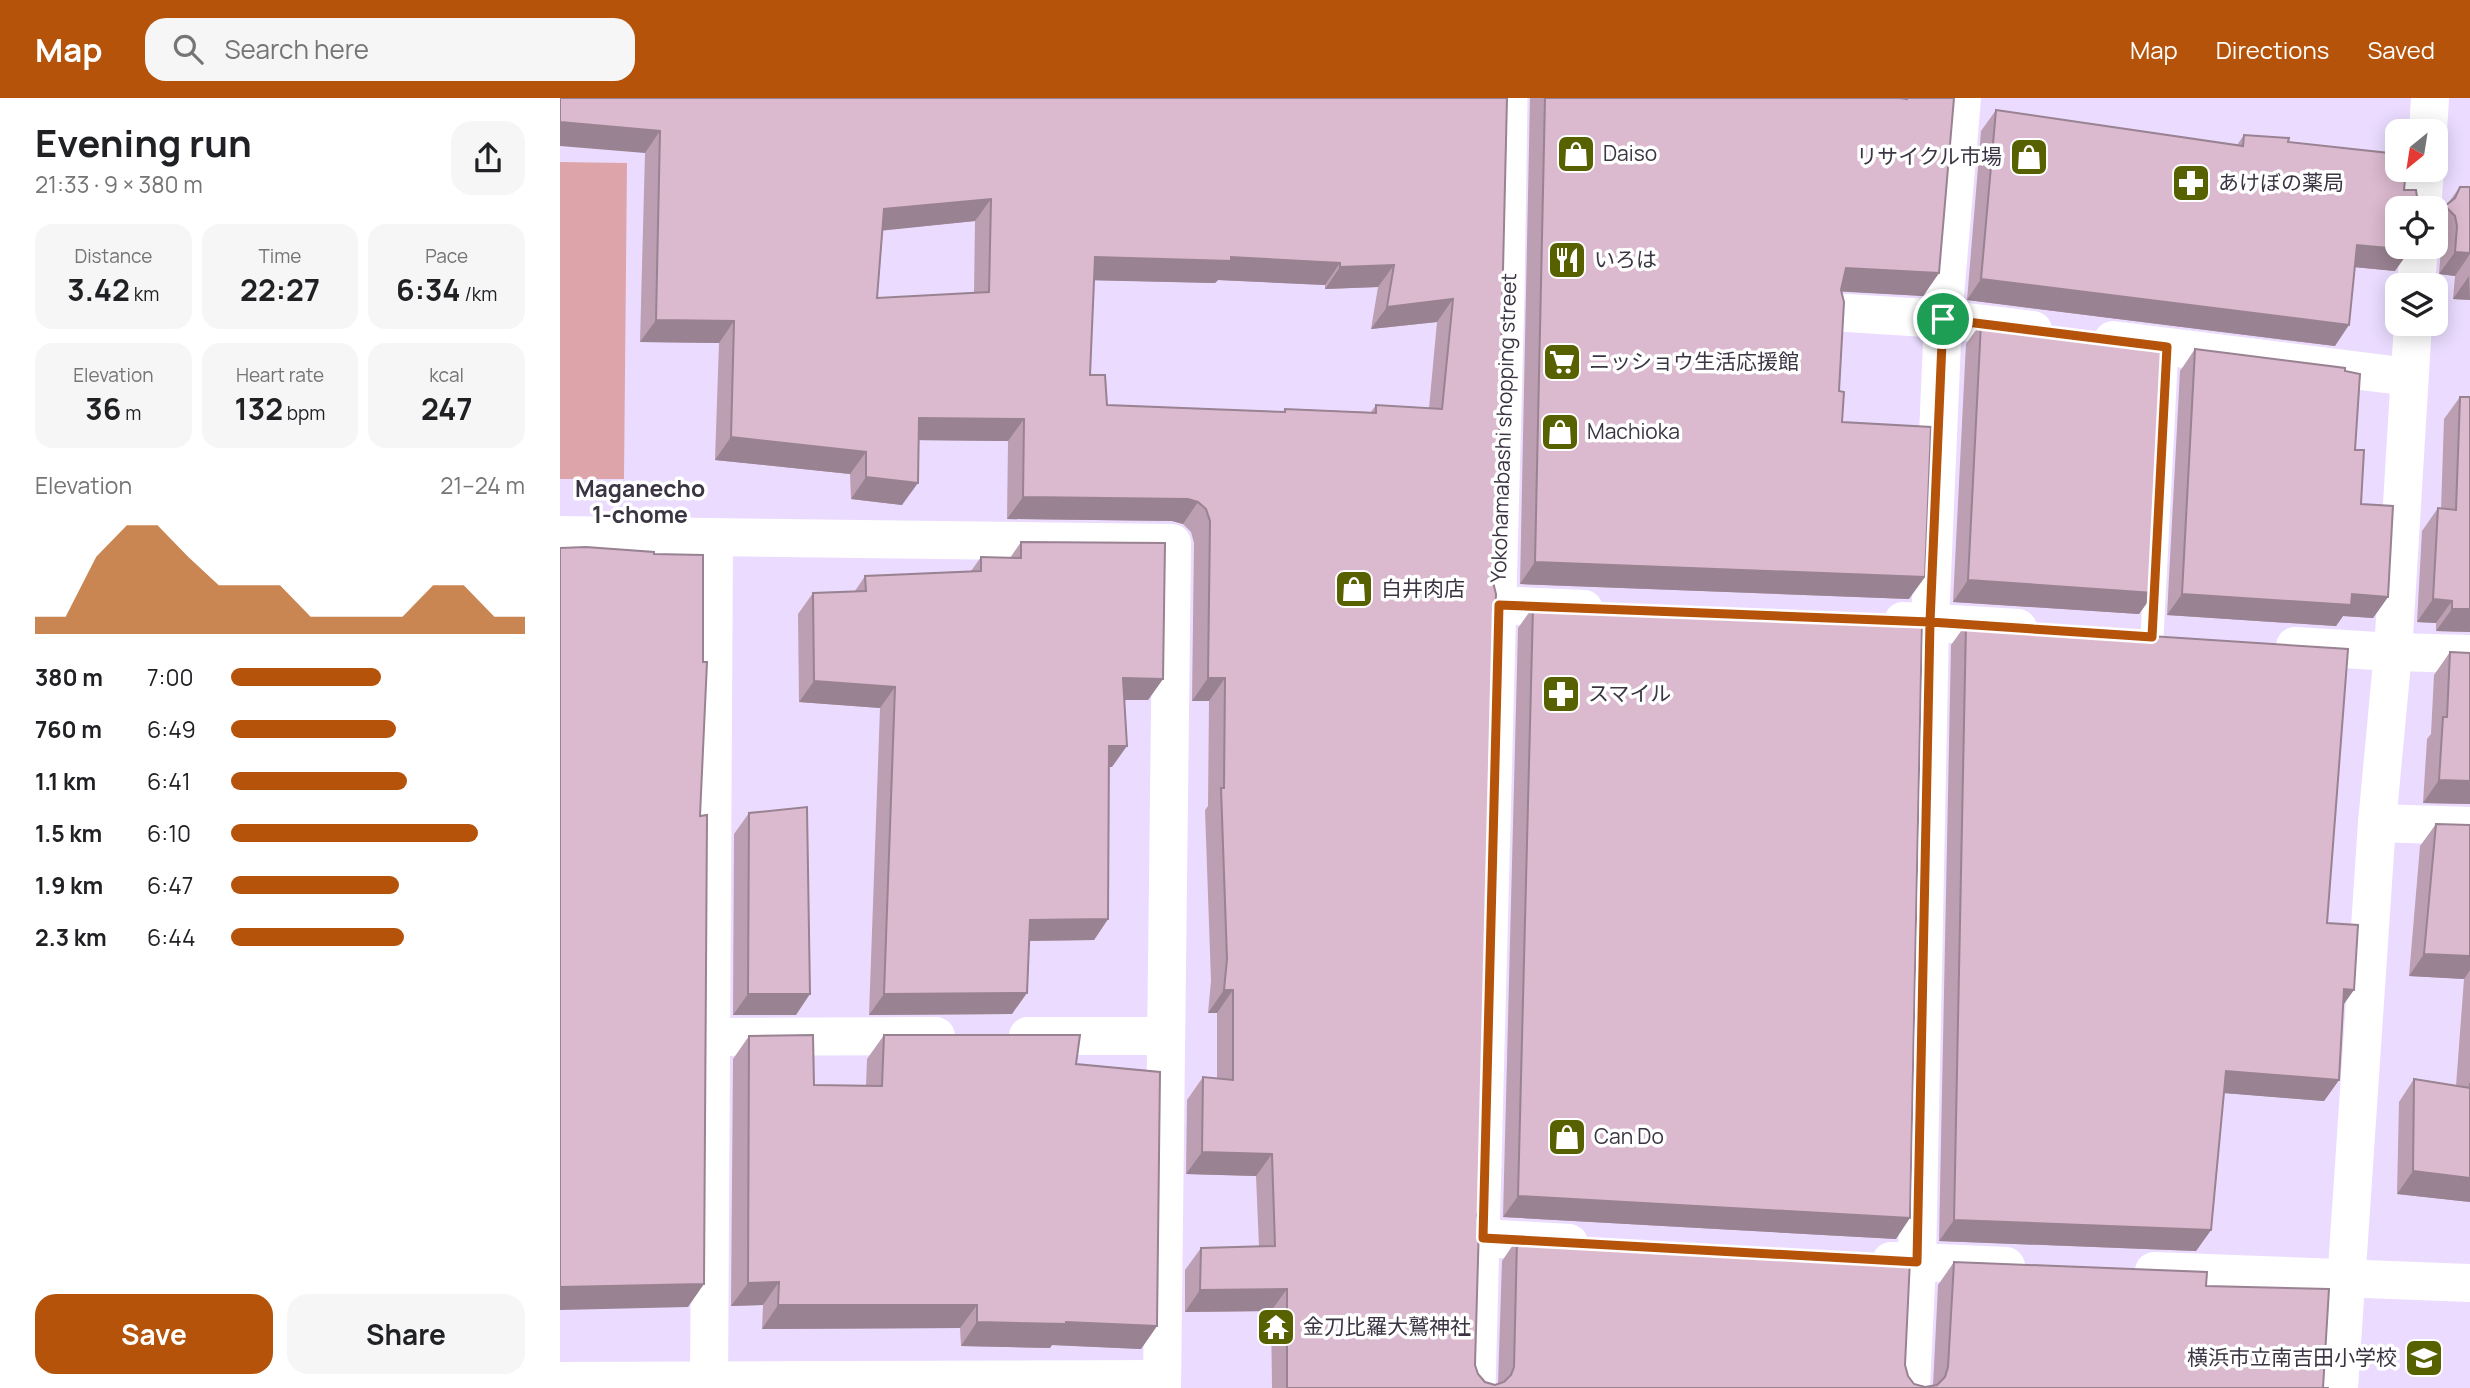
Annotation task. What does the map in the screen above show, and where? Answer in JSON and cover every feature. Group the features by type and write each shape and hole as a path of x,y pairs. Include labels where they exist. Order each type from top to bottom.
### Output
{"street":[{"name":"Yokohamabashi shopping street","path":"1479,1388 1511,98"},
{"path":"1912,1388 1930,622 1943,319 1962,98"},
{"path":"2429,119 2430,98"},
{"path":"1847,313 1943,319 2409,377"},
{"path":"2339,1388 2377,823 2393,652 2412,336"},
{"path":"560,536 1172,543 1163,1384 709,1385 560,1381"},
{"path":"709,1385 714,538"},
{"path":"1499,605 1624,610"},
{"path":"1874,620 2055,631"},
{"path":"2139,636 2193,639"},
{"path":"2259,644 2393,652 2470,653"},
{"path":"2377,823 2470,826"},
{"path":"711,1037 1166,1035"},
{"path":"1483,1238 1605,1245"},
{"path":"1863,1259 2042,1267"},
{"path":"2125,1270 2470,1283"}],"lane":[{"path":"2139,636 2167,347"}],"shaded area":[{"path":"560,162 627,163 624,479 560,479"}],"building":[{"path":"560,98 1507,98 1496,571 1493,582 1496,594 1480,1205 1477,1215 1479,1225 1475,1365 1478,1374 1485,1382 1495,1385 1504,1382 1514,1367 1517,1239 1910,1260 1905,1365 1914,1384 1925,1387 1937,1385 1945,1377 1948,1367 1954,1262 2207,1272 2206,1286 2329,1289 2323,1388 1287,1388 1287,1289 1200,1290 1201,1248 1275,1246 1272,1154 1202,1152 1203,1077 1233,1080 1233,990 1224,990 1227,959 1221,788 1224,788 1225,678 1208,678 1210,521 1206,509 1198,502 1188,499 1023,497 1024,419 919,418 918,483 866,477 866,452 731,437 734,321 656,320 660,131 560,122","holes":["991,199 989,292 877,298 884,209","1095,257 1231,261 1231,257 1340,263 1340,267 1394,265 1387,307 1453,299 1442,409 1376,405 1376,413 1285,409 1285,412 1107,405 1105,375 1090,375"]},
{"path":"1545,98 1954,98 1939,273 1846,268 1841,290 1844,302 1839,391 1844,392 1842,422 1931,427 1925,577 1535,562"},
{"path":"1996,110 2243,146 2244,135 2289,138 2288,142 2385,153 2385,182 2405,182 2404,190 2416,190 2417,196 2385,196 2385,248 2357,245 2349,325 1981,279"},
{"path":"2460,187 2470,187 2470,253 2455,252 2457,226 2448,204 2455,198"},
{"path":"1981,323 2167,346 2154,593 1968,580"},
{"path":"2195,349 2345,368 2345,371 2360,374 2355,450 2364,450 2361,504 2393,506 2388,597 2352,594 2351,605 2182,594"},
{"path":"2460,397 2470,397 2470,609 2452,609 2452,601 2433,599 2438,508 2456,510"},
{"path":"1021,542 1165,543 1163,679 1123,678 1127,746 1109,746 1108,919 1030,920 1027,993 884,994 895,687 814,681 813,593 866,591 865,576 981,571 981,557 1021,558"},
{"path":"586,547 654,554 703,555 703,662 707,662 700,816 707,815 704,1284 560,1287 560,548"},
{"path":"1533,607 1922,622 1910,1218 1518,1196"},
{"path":"1966,624 2348,649 2327,923 2358,925 2354,990 2344,989 2339,1080 2226,1071 2211,1230 1954,1220"},
{"path":"2450,652 2470,653 2470,781 2439,780 2443,717 2447,717"},
{"path":"807,807 810,994 748,994 749,813"},
{"path":"2436,824 2470,825 2470,956 2424,954"},
{"path":"813,1035 814,1085 882,1086 884,1035 1080,1035 1076,1064 1160,1072 1157,1326 977,1322 977,1305 778,1305 779,1282 748,1283 749,1036"},
{"path":"2414,1079 2470,1088 2470,1178 2413,1171"}],"place":[{"name":"Daiso","path":"1576,154"},
{"name":"リサイクル市場","path":"2029,157"},
{"name":"あけぼの薬局","path":"2191,183"},
{"name":"いろは","path":"1567,260"},
{"name":"ニッショウ生活応援館","path":"1562,362"},
{"name":"Machioka","path":"1560,432"},
{"name":"白井肉店","path":"1354,589"},
{"name":"スマイル","path":"1561,694"},
{"name":"Can Do","path":"1567,1137"},
{"name":"金刀比羅大鷲神社","path":"1276,1327"},
{"name":"横浜市立南吉田小学校","path":"2424,1358"}],"district":[{"name":"Maganecho 1-chome","path":"640,502"}],"route":[{"path":"1943,319 1930,622 1499,605 1483,1238 1917,1262 1930,622 2152,637 2167,347 1943,319"}]}
